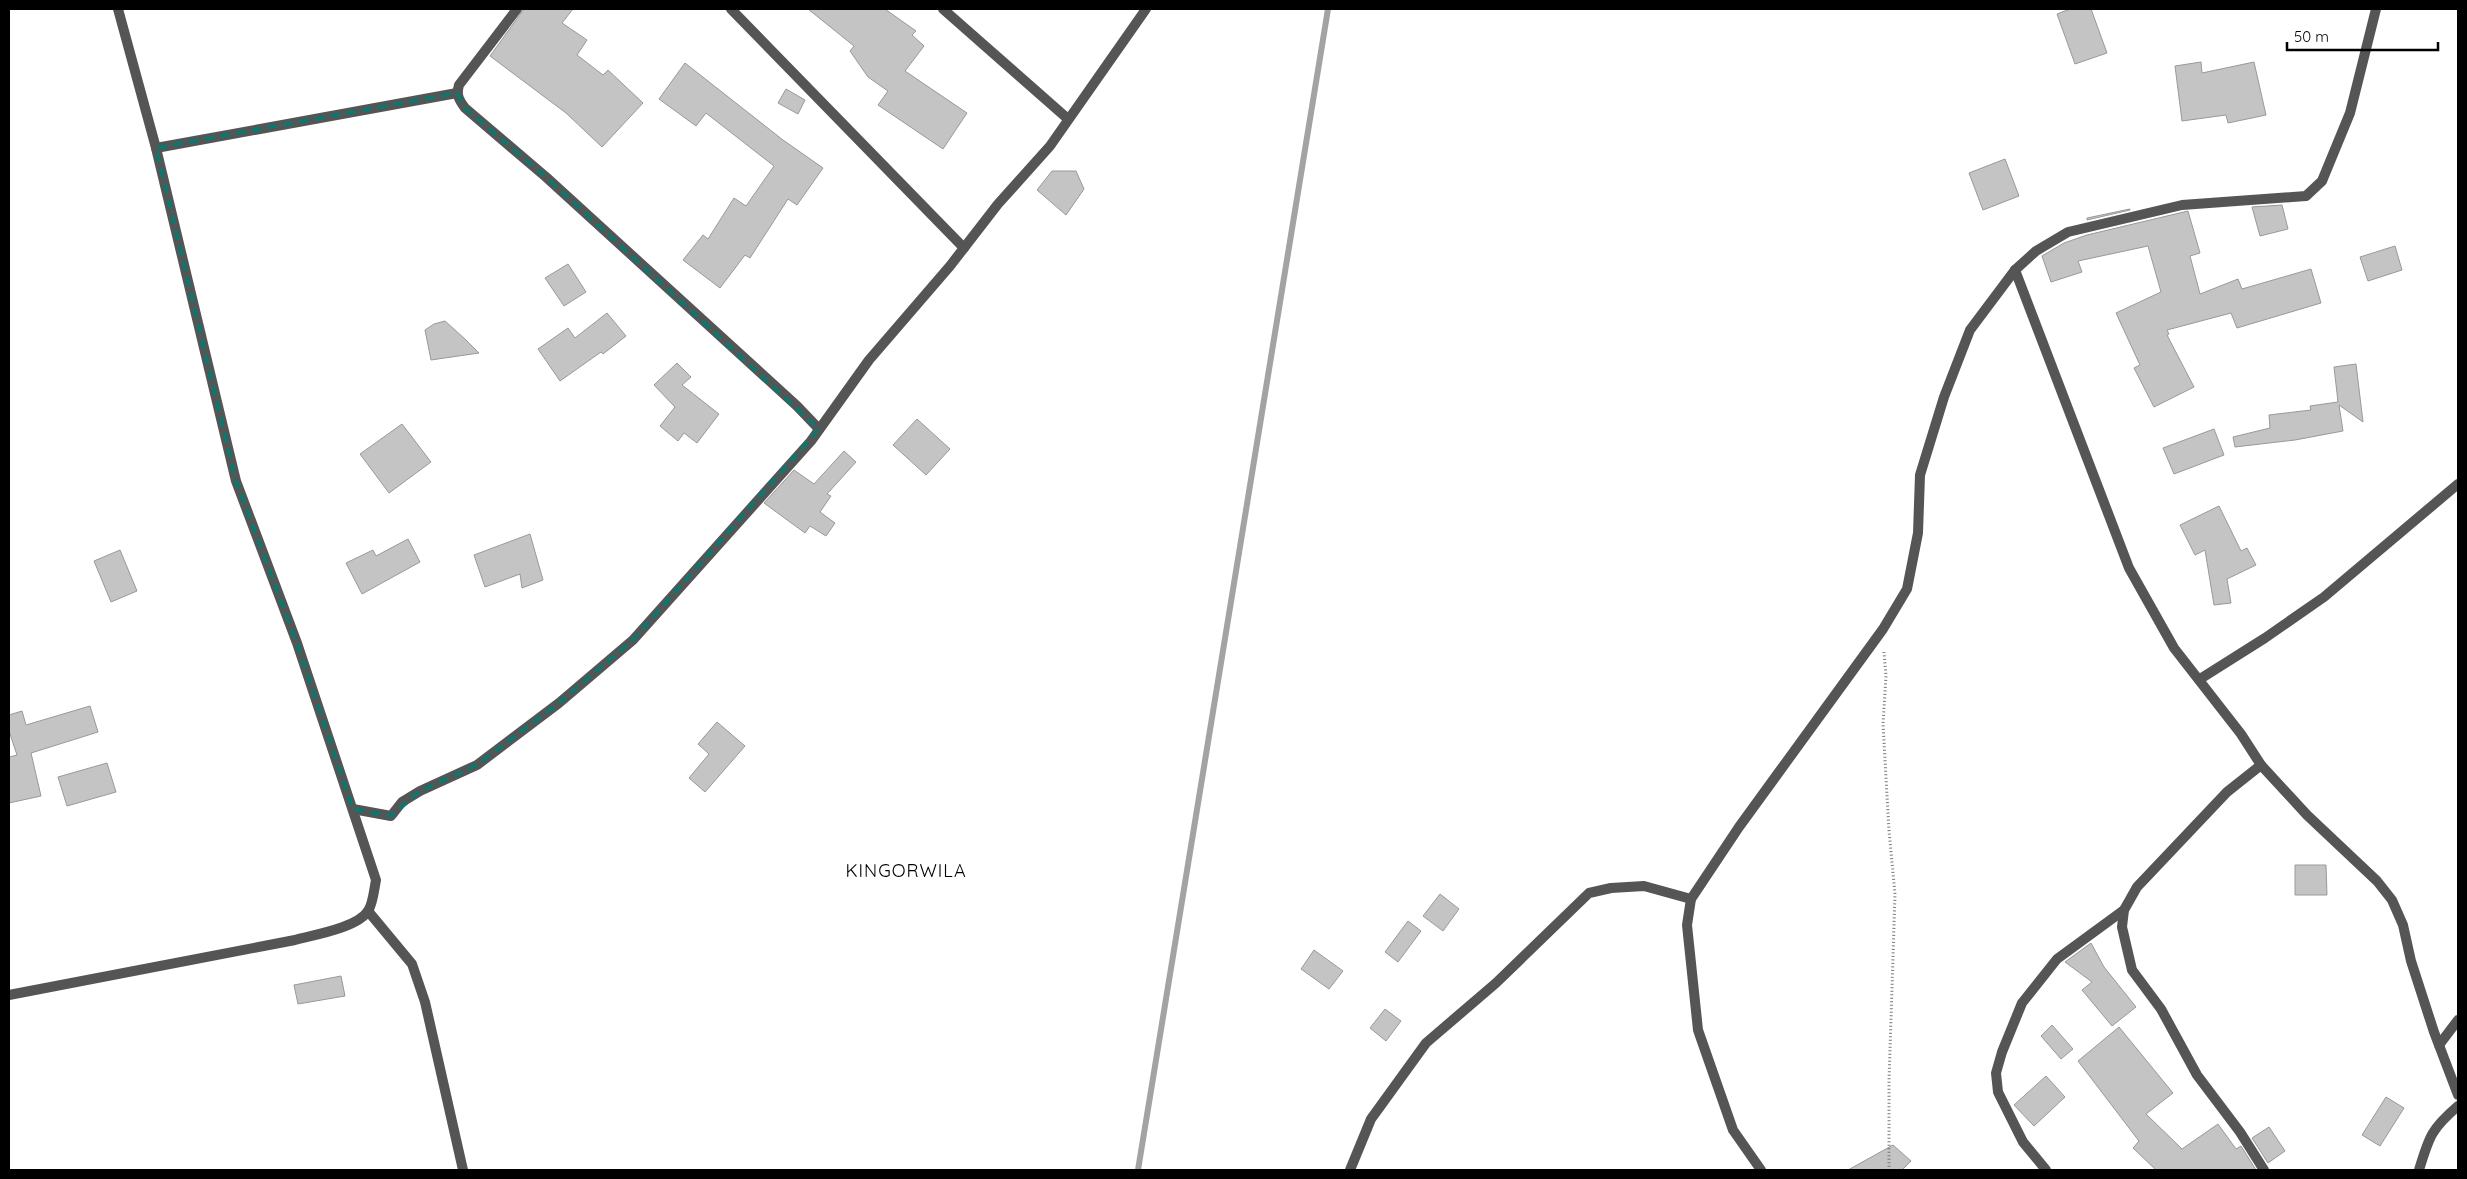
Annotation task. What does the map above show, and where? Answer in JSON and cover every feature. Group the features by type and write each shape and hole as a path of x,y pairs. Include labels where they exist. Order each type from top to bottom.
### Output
{"street":[{"path":"9,995 294,940 356,922 368,911 376,880 297,643 236,481 156,148 118,9"},
{"path":"457,93 464,76 517,9"},
{"path":"731,9 964,248"},
{"path":"943,9 1068,120"},
{"path":"353,808 391,816 402,802 420,791 476,765 559,703 633,640 820,429 869,360 964,248 998,204 1050,146 1146,9"},
{"path":"1761,1170 1733,1130 1698,1030 1687,924 1691,899 1739,827 1883,629 1907,589 1918,532 1920,475 1944,397 1970,330 2014,270 2036,251 2068,232 2182,205 2306,196 2322,181 2350,113 2376,9"},
{"path":"156,148 457,93"},
{"path":"457,93 465,108 546,177 820,429"},
{"path":"2014,270 2129,568 2174,648 2200,679 2261,765 2307,815 2377,881 2392,900 2403,925 2411,960 2439,1045 2458,1095"},
{"path":"2200,679 2265,638 2324,597 2458,484"},
{"path":"2261,765 2227,792 2137,887 2124,910 2122,927 2132,970 2161,1009 2197,1075 2240,1132 2264,1170"},
{"path":"1350,1170 1371,1119 1426,1043 1496,983 1589,893 1610,888 1644,886 1691,899"},
{"path":"2046,1170 2023,1142 1998,1092 1996,1073 2000,1059 2022,1003 2058,959 2124,910"},
{"path":"368,911 412,964 425,1002 463,1170"},
{"path":"2439,1045 2458,1020"},
{"path":"2419,1170 2429,1136 2446,1116 2458,1106"}],"path":[{"path":"1883,629 1886,676 1883,724 1889,831 1895,894 1889,1082 1889,1170"}],"highlighted area":[{"path":"457,93 465,108 546,177 819,429 633,640 559,703 477,765 420,791 391,816 353,809 297,643 236,481 156,148"}],"building":[{"path":"524,9 573,9 562,23 587,40 577,55 603,75 608,70 643,103 602,147 566,113 490,56"},
{"path":"808,9 885,9 916,31 912,35 924,46 905,71 967,113 943,149 878,105 888,91 868,77 850,51 854,46"},
{"path":"2070,9 2091,9 2107,53 2075,64 2057,14"},
{"path":"2201,62 2202,73 2254,62 2266,115 2228,123 2226,115 2182,121 2175,66"},
{"path":"685,63 783,140 823,168 797,205 788,199 750,258 745,255 720,288 683,260 703,235 708,239 734,198 746,206 774,166 706,113 696,126 659,99"},
{"path":"786,89 805,100 798,114 778,103"},
{"path":"2005,159 2019,196 1983,210 1969,173"},
{"path":"1052,171 1076,171 1084,189 1066,215 1037,190"},
{"path":"2282,205 2288,229 2260,236 2252,207"},
{"path":"2130,210 2087,220 2087,218"},
{"path":"2188,211 2200,253 2190,256 2200,294 2238,279 2242,289 2311,269 2321,303 2237,328 2231,313 2167,330 2169,334 2167,335 2194,387 2154,407 2134,368 2140,365 2116,313 2161,292 2148,246 2078,261 2082,272 2051,282 2042,256 2064,243 2087,235"},
{"path":"2395,246 2402,270 2368,281 2360,257"},
{"path":"568,264 586,292 564,306 545,278"},
{"path":"607,313 626,336 603,354 601,352 560,381 538,349 568,328 575,338"},
{"path":"445,321 479,353 431,360 425,330 434,324"},
{"path":"677,363 691,377 682,385 719,414 697,443 684,433 678,441 660,426 675,407 654,385"},
{"path":"2356,364 2363,422 2339,405 2343,431 2295,440 2235,447 2233,437 2270,428 2269,415 2311,410 2310,406 2338,402 2334,367"},
{"path":"917,419 950,449 926,475 893,445"},
{"path":"402,424 431,462 389,493 360,454"},
{"path":"2214,429 2224,455 2174,474 2163,448"},
{"path":"844,451 856,462 827,494 831,496 820,512 835,523 826,536 810,526 805,533 764,503 794,470 814,484"},
{"path":"2219,506 2241,551 2247,548 2256,565 2227,579 2231,603 2214,605 2205,550 2195,555 2180,525"},
{"path":"530,534 543,580 522,588 520,574 485,587 474,555"},
{"path":"408,539 420,562 362,594 346,563 373,550 376,556"},
{"path":"120,550 137,591 111,602 94,561"},
{"path":"90,706 98,732 31,753 41,796 9,803 9,757 17,755 9,731 9,715 22,711 26,725"},
{"path":"717,722 745,746 705,792 689,778 709,754 698,744"},
{"path":"107,763 116,792 67,806 58,777"},
{"path":"2295,865 2326,865 2327,895 2295,895"},
{"path":"1440,894 1459,909 1443,931 1423,916"},
{"path":"1408,921 1421,931 1398,962 1385,952"},
{"path":"2091,943 2104,967 2136,1007 2112,1026 2082,990 2092,982 2065,962"},
{"path":"1314,950 1343,971 1329,989 1301,969"},
{"path":"341,976 345,996 298,1004 294,985"},
{"path":"1385,1009 1401,1021 1386,1041 1370,1028"},
{"path":"2052,1025 2073,1049 2061,1059 2041,1036"},
{"path":"2119,1027 2173,1093 2146,1114 2182,1149 2218,1124 2236,1149 2241,1146 2256,1170 2156,1170 2133,1148 2139,1141 2078,1061"},
{"path":"2046,1076 2065,1097 2034,1126 2014,1105"},
{"path":"2386,1097 2404,1108 2380,1146 2362,1135"},
{"path":"2269,1127 2285,1151 2268,1163 2252,1138"},
{"path":"1893,1145 1911,1161 1902,1170 1848,1170"}],"waterway":[{"path":"1138,1170 1328,9"}],"district":[{"name":"KINGORWILA","path":"906,871"}]}
